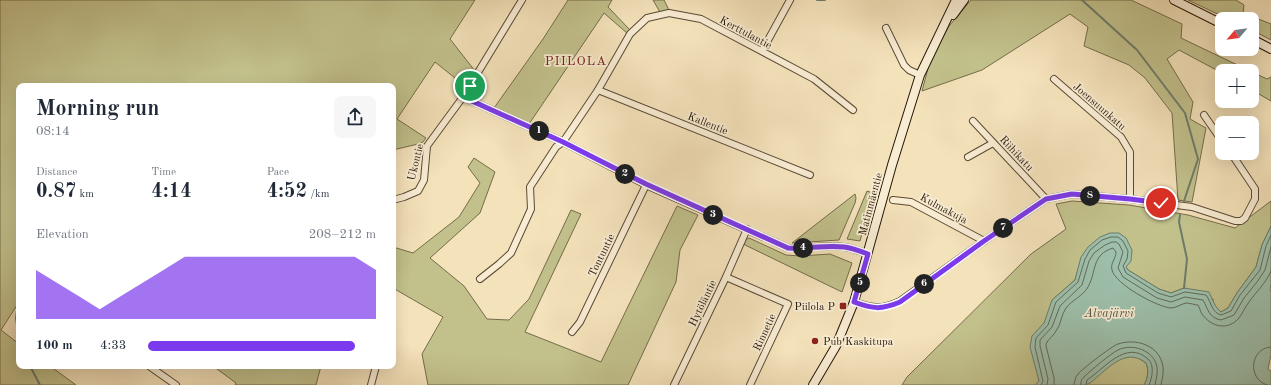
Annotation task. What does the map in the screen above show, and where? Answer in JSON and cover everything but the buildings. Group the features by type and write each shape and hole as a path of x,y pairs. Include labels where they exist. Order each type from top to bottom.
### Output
{"main road":[{"name":"Matinmäentie","path":"813,385 836,346 854,302 894,158 920,76 956,0"},
{"name":"Matinmäentie","path":"944,26 964,0"},
{"path":"1174,0 1215,20"},
{"path":"1259,43 1271,49"}],"street":[{"name":"Ukontie","path":"396,199 418,191 424,180 428,146 463,97 522,0"},
{"path":"762,51 790,0"},
{"name":"Kerttulantie","path":"480,279 511,253 531,209 530,188 556,147 563,142 598,90 630,34 647,18 669,14 700,19 814,79 853,110"},
{"path":"886,28 904,65 909,70 920,76"},
{"name":"Joensuunkatu","path":"1054,79 1121,137 1130,152 1130,199"},
{"name":"Kallentie","path":"598,90 810,175"},
{"path":"463,97 563,142 646,184 788,248 830,246 845,247 868,254"},
{"path":"1204,115 1215,131"},
{"name":"Riihikatu","path":"973,121 1046,199"},
{"path":"968,158 993,142"},
{"path":"854,302 874,308 889,307 900,302 984,241 1046,199 1072,194 1130,199 1192,207 1235,221 1241,221 1245,218 1255,199 1255,189 1236,160"},
{"name":"Tontuntie","path":"572,332 580,322 646,184"},
{"name":"Kulmakuja","path":"893,200 911,202 984,241"},
{"name":"Hytöläntie","path":"674,385 726,277 746,229"},
{"name":"Rinnetie","path":"726,277 788,304 750,385"},
{"path":"155,369 176,385"},
{"path":"371,385 375,369"}],"shaded area":[{"path":"0,0 475,0 450,39 475,71 465,86 435,62 397,119 426,138 422,143 396,149 396,83 16,83 16,307 1,330 16,342 16,369 54,369 76,385 0,385"},
{"path":"568,0 612,0 608,7 631,31 628,34 604,13 529,124 494,108 543,39"},
{"path":"653,0 664,0 670,12 661,14"},
{"path":"971,0 1131,0 1182,24 1181,38 1215,54 1215,56 1219,56 1235,64 1215,64 1215,69 1179,50 1167,59 1193,102 1190,119 1206,128 1192,202 1178,200 1172,113 1145,78 1129,65 1084,46 1088,27 1070,14 982,70 922,91 930,61 949,26"},
{"path":"1188,0 1236,0 1244,5 1243,12 1215,13"},
{"path":"1259,19 1271,24 1271,40 1259,34"},
{"path":"1259,75 1267,79 1271,77 1271,101 1259,94"},
{"path":"474,158 495,172 480,213 430,258 464,286 487,319 509,320 529,299 571,210 581,214 525,332 601,362 677,206 698,215 680,250 676,282 628,385 428,385 422,354 443,317 396,290 396,248 413,253 459,217 480,183 468,167"},
{"path":"867,191 873,193 860,241 847,239"},
{"path":"855,194 855,203 839,240 792,243"},
{"path":"1072,201 1129,205 1188,215 1235,228 1271,201 1271,226 1262,245 1256,267 1228,308 1221,312 1214,306 1213,299 1184,288 1171,293 1159,289 1128,270 1126,267 1082,256 1075,280 1052,300 1039,381 1035,385 902,385 907,377 1031,254 1066,229 1056,204"},
{"path":"749,238 786,255 800,256 830,254 852,263 842,292 743,244 745,240"},
{"path":"1131,356 1137,357 1146,363 1148,374 1144,385 1068,385 1113,358"},
{"path":"217,369 320,369 316,385 235,385 236,383"}],"water":[{"name":"Alvajärvi","path":"1271,226 1271,355 1268,369 1271,371 1271,385 1144,385 1148,374 1146,363 1138,358 1131,357 1124,358 1116,362 1090,383 1085,385 1035,385 1039,381 1030,347 1032,336 1044,323 1052,300 1075,280 1081,257 1088,247 1100,237 1110,233 1119,233 1126,238 1132,250 1131,261 1126,267 1128,270 1159,289 1171,293 1184,288 1209,292 1215,305 1221,312 1228,308 1256,267 1262,245"}],"waterway":[{"path":"817,0 825,0"},
{"path":"1082,0 1137,50 1185,113 1198,159 1184,201"},
{"path":"1180,215 1179,222 1187,259 1184,288"},
{"path":"32,369 40,385"}],"place":[{"name":"Piilola P","path":"843,306"},
{"name":"Pub Kaskitupa","path":"815,341"}],"district":[{"name":"PIILOLA","path":"576,60"}],"route":[{"path":"470,86 463,97 563,142 646,184 788,248 830,246 845,247 868,254 854,302 874,308 889,307 900,302 984,241 1046,199 1072,194 1161,203"}]}
